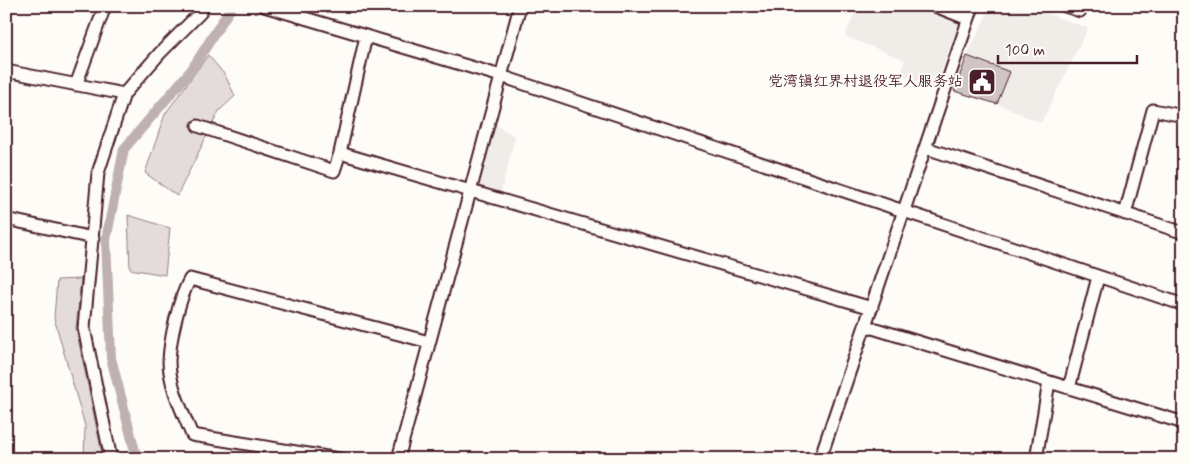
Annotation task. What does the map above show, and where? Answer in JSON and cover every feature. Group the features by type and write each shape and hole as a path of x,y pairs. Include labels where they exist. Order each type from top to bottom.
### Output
{"street":[{"path":"76,85 105,6"},
{"path":"111,459 84,328 98,173 124,94 160,52 200,13 203,6"},
{"path":"264,6 501,76 904,213 1184,305"},
{"path":"398,459 520,6"},
{"path":"935,6 968,19"},
{"path":"820,459 973,6"},
{"path":"1065,6 1080,11"},
{"path":"198,126 334,171 340,153 366,36"},
{"path":"6,72 124,94"},
{"path":"1125,214 1154,110 1184,116"},
{"path":"926,148 1184,233"},
{"path":"340,153 872,308"},
{"path":"6,219 93,238"},
{"path":"1069,388 1098,277"},
{"path":"339,459 192,435 176,394 169,362 181,294 190,279 429,342"},
{"path":"866,326 1184,423"},
{"path":"1036,459 1049,382"}],"shaded area":[{"path":"858,6 918,6 959,23 935,89 900,74 905,60 845,36"},
{"path":"991,6 1025,6 1088,28 1041,123 997,104 1010,72 967,56"},
{"path":"208,55 225,75 235,96 219,111 177,196 145,173 165,114"},
{"path":"489,120 515,137 499,200 470,192"},
{"path":"128,215 170,228 165,275 130,269"},
{"path":"81,279 76,328 103,459 84,459 85,426 54,318 57,280"}],"building":[{"name":"党湾镇红界村退役军人服务站","path":"967,56 1010,72 997,104 954,91"}],"waterway":[{"path":"137,459 111,358 106,240 124,149 192,69 232,6"}],"place":[{"name":"党湾镇红界村退役军人服务站","path":"982,82"}]}
